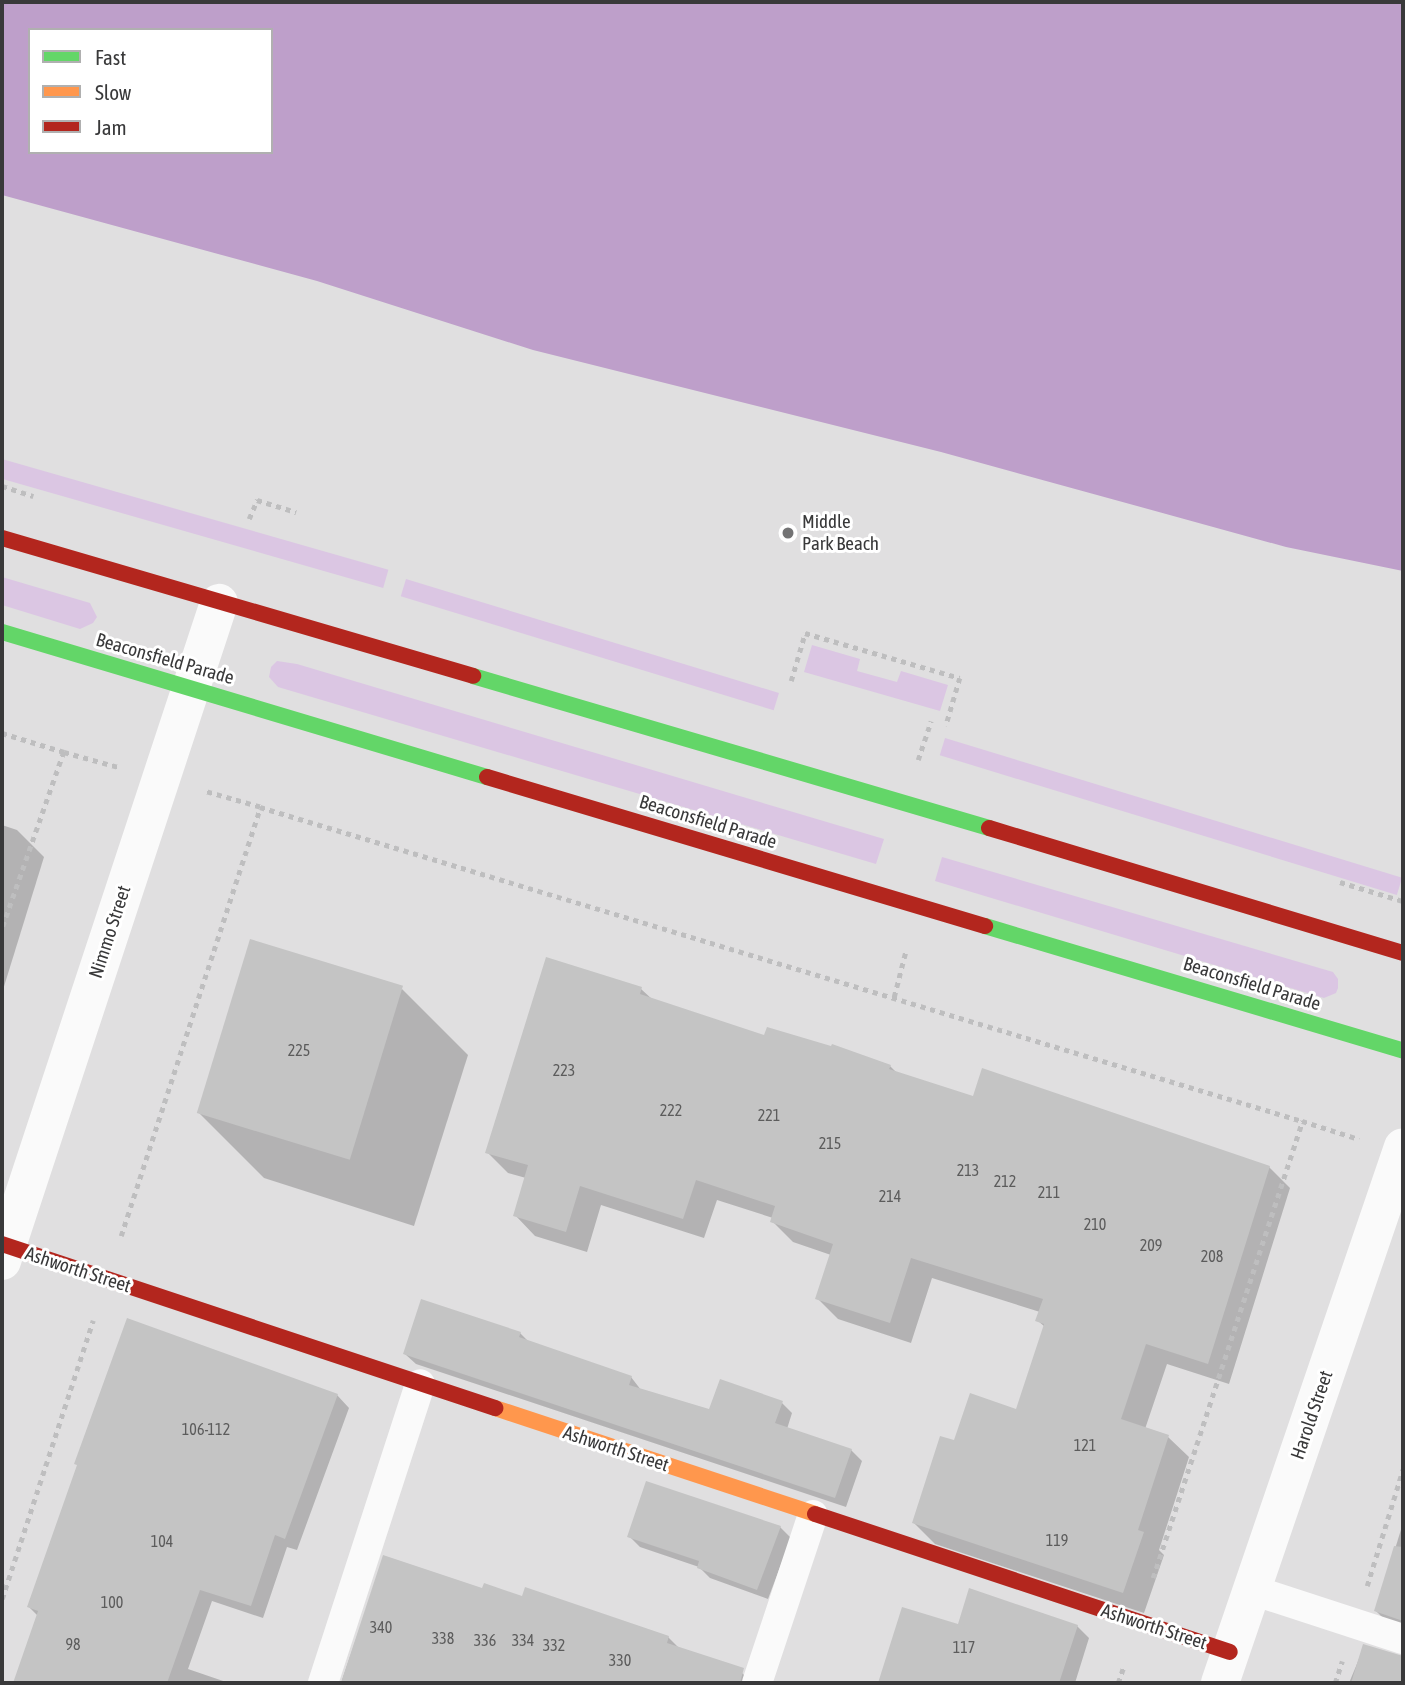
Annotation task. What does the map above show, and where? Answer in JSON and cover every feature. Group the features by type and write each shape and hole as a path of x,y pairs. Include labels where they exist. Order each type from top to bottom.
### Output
{"main road":[{"path":"2,538 918,806 1403,953"},
{"name":"Beaconsfield Parade","path":"2,632 1403,1051"},
{"name":"Ashworth Street","path":"3,1250 107,1279 1139,1622 1225,1668"}],"street":[{"name":"Nimmo Street","path":"3,1250 219,603"},
{"name":"Harold Street","path":"1225,1668 1402,1150"}],"lane":[{"path":"323,1683 421,1384"},
{"path":"757,1683 813,1515"},
{"path":"1252,1590 1403,1639"}],"path":[{"path":"249,519 257,500 296,512"},
{"path":"791,681 805,632 960,678 946,726"},
{"path":"2,733 260,807 1402,1150"},
{"path":"2,929 64,752"},
{"path":"2,1599 260,807"},
{"path":"1118,1683 1302,1121"},
{"path":"1335,1683 1403,1469"}],"shaded area":[{"path":"2,2 1403,2 1403,571 1286,547 941,452 533,350 317,281 2,195"},
{"path":"2,459 388,570 383,588 2,479"},
{"path":"2,577 90,603 97,617 93,623 80,629 2,605"},
{"path":"406,579 779,693 774,710 401,596"},
{"path":"812,645 860,659 857,671 897,682 901,671 948,685 940,711 804,672"},
{"path":"277,661 297,664 884,839 876,864 278,687 269,677 271,667"},
{"path":"945,738 1402,878 1397,895 940,755"},
{"path":"942,857 1333,972 1338,979 1338,988 1336,993 1324,998 935,881"}],"building":[{"path":"250,939 403,986 350,1160 197,1113"},
{"path":"546,957 642,987 640,994 764,1035 767,1027 831,1046 832,1044 891,1065 889,1069 973,1096 982,1068 1270,1166 1208,1364 1146,1344 1121,1419 1169,1435 1138,1530 1144,1532 1123,1593 912,1523 940,1436 954,1440 970,1393 1016,1409 1044,1324 1035,1321 1043,1299 911,1258 890,1323 815,1299 833,1244 770,1222 775,1206 696,1180 683,1219 580,1186 566,1232 513,1216 528,1165 485,1153"},
{"path":"421,1299 521,1332 519,1337 632,1376 629,1385 709,1409 720,1379 783,1401 775,1423 852,1449 835,1498 403,1354"},
{"path":"127,1318 338,1394 285,1539 275,1535 251,1606 200,1590 167,1683 13,1683 38,1611 27,1607 77,1465 74,1464"},
{"path":"646,1481 781,1526 757,1590 697,1568 699,1561 627,1537"},
{"path":"1394,1546 1403,1547 1403,1621 1374,1611"},
{"path":"383,1555 482,1588 484,1583 522,1596 525,1587 669,1636 667,1643 744,1668 740,1683 341,1683"},
{"path":"969,1588 1078,1625 1059,1683 878,1683 902,1607 958,1624"},
{"path":"1363,1644 1403,1656 1403,1683 1351,1683"}],"traffic: fast":[{"path":"2,632 487,777"},
{"path":"473,676 989,828"},
{"path":"985,926 1403,1051"}],"traffic: slow":[{"path":"495,1408 815,1514"}],"traffic: jam":[{"path":"2,538 473,676"},
{"path":"487,777 985,926"},
{"path":"989,828 1403,953"},
{"path":"2,1244 495,1408"},
{"path":"815,1514 1230,1652"}],"place":[{"name":"Middle Park Beach","path":"788,533"}]}
